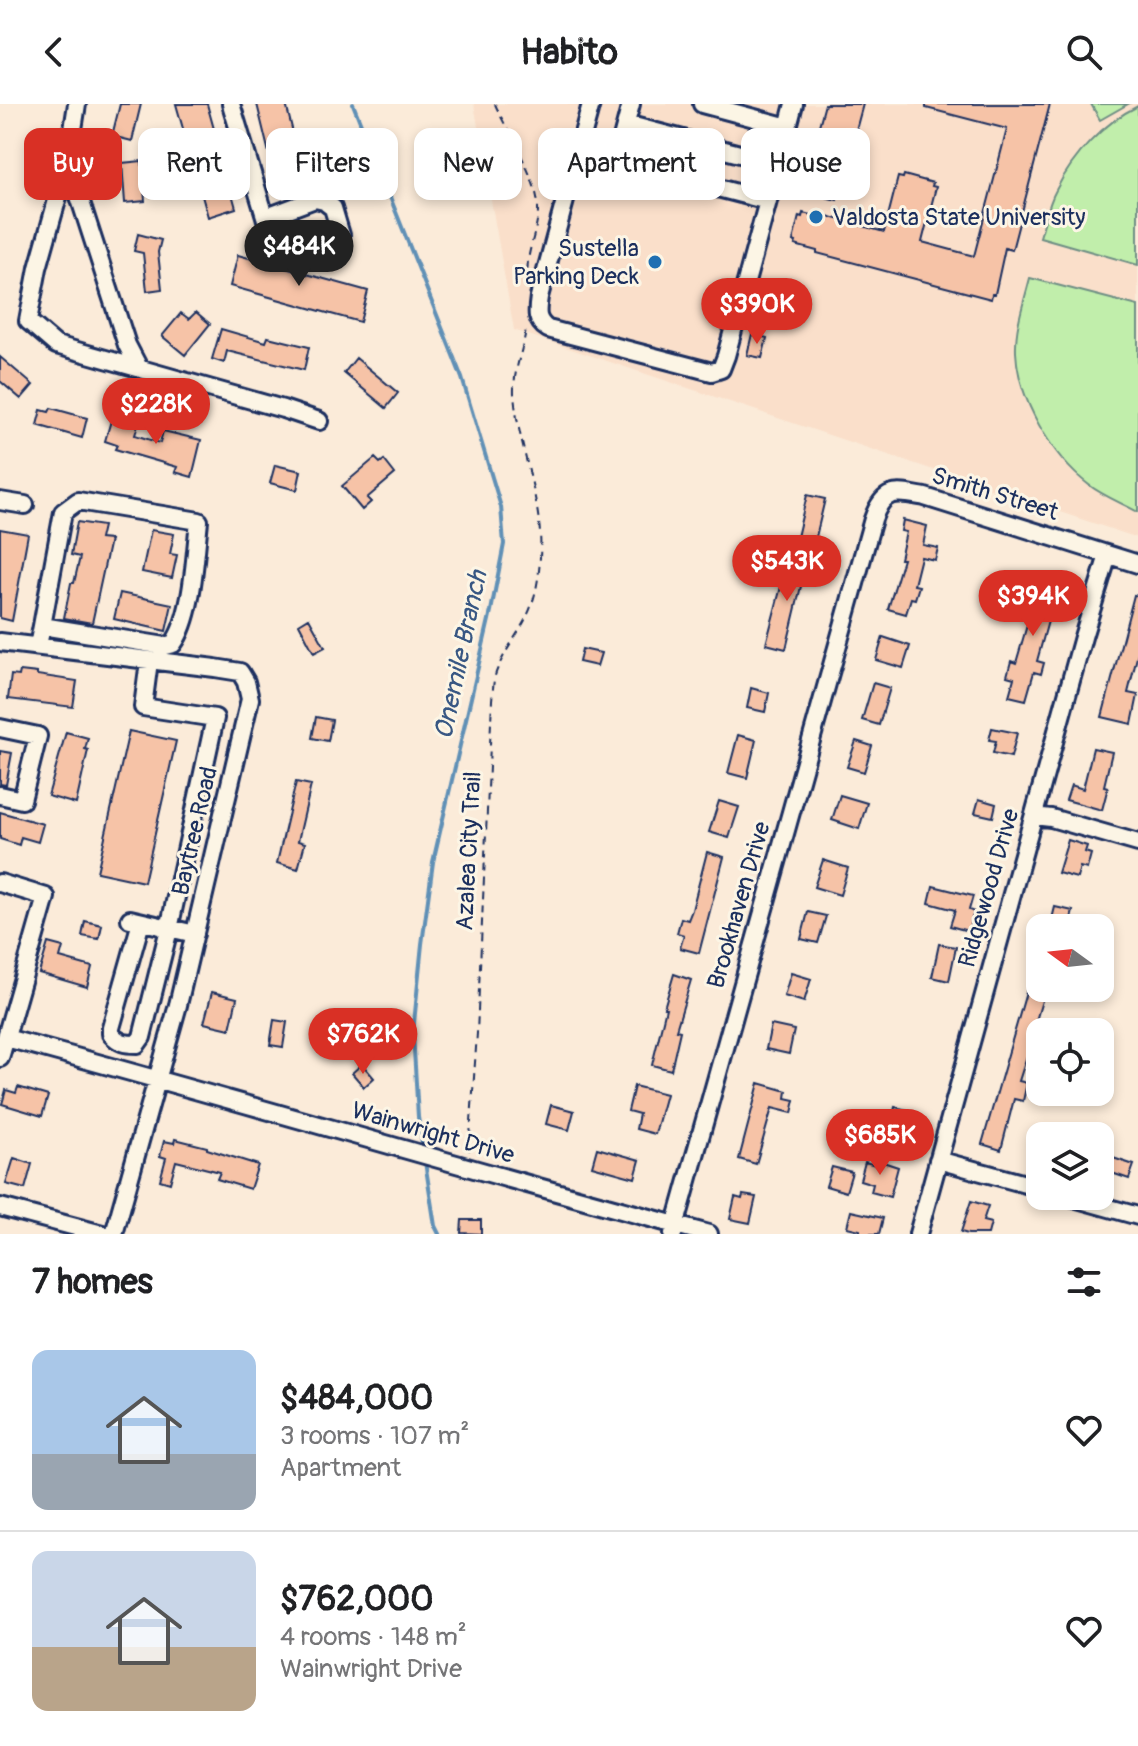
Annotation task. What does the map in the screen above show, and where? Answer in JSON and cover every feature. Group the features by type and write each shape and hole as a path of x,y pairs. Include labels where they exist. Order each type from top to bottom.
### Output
{"street":[{"path":"73,128 77,104"},
{"path":"231,104 271,236 275,242 334,257 340,247 341,235 333,208 324,201 315,199 267,217"},
{"path":"584,128 591,104"},
{"path":"625,128 631,104"},
{"path":"702,104 788,127 794,104"},
{"path":"626,124 741,154"},
{"path":"565,200 539,297 537,315 541,324 548,329 712,372 721,369 768,201 725,190"},
{"path":"57,200 38,268 28,321 56,345 319,421"},
{"path":"81,200 127,345 139,368"},
{"name":"Smith Street","path":"853,589 876,510 883,498 896,491 925,497 1138,564"},
{"path":"0,501 25,505"},
{"path":"38,646 63,512 72,504 78,501 199,521 189,598 178,637 173,644 165,646 42,626"},
{"name":"Ridgewood Drive","path":"918,1234 1108,555"},
{"name":"Brookhaven Drive","path":"674,1229 853,589"},
{"name":"Baytree Road","path":"0,642 240,672 250,699 195,934 114,1234"},
{"path":"149,661 143,707 215,718 169,929 142,1037 137,1044 118,1042 111,1034 111,1028 136,920 169,929 195,934"},
{"path":"0,728 38,736 22,800 0,795"},
{"path":"1034,816 1138,843"},
{"path":"0,883 46,897 0,1058"},
{"name":"Wainwright Drive","path":"6,1038 599,1205 674,1229 709,1234"},
{"path":"938,1160 1026,1184"},
{"path":"0,1207 102,1234"},
{"path":"1114,1209 1138,1216"}],"path":[{"path":"495,104 534,183 539,206 527,266 529,279"},
{"name":"Azalea City Trail","path":"469,1154 492,700 496,673 525,619 537,588 540,554 538,509 514,393 517,362 526,328"}],"shaded area":[{"name":"Valdosta State University","path":"474,104 1138,104 1138,538 514,330 491,200 522,200 522,128 478,128"}],"green space":[{"path":"1091,104 1128,104 1100,120"},
{"path":"1138,106 1138,265 1040,237 1053,195 1071,165 1101,131"},
{"path":"1030,278 1138,306 1138,512 1100,493 1075,473 1050,443 1030,407 1018,370 1016,343"}],"building":[{"path":"120,104 141,104 132,141 122,138 122,128 114,128"},
{"path":"176,104 207,104 214,128 183,128"},
{"path":"257,104 286,104 292,128 266,128 266,141"},
{"path":"825,104 863,104 856,128 818,128"},
{"path":"926,104 1050,104 1012,250 1005,248 995,294 991,299 817,253 795,245 793,241 799,216 802,217 803,213 826,219 827,216 884,232 898,177 903,178 904,175 933,183 932,186 936,187 922,242 974,256 1007,129 926,108"},
{"path":"138,161 138,200 145,201 125,203 122,163"},
{"path":"203,200 234,200 236,208 208,217"},
{"path":"138,234 161,240 158,252 162,289 147,291 143,253 134,251"},
{"path":"238,255 368,291 360,322 230,286"},
{"path":"196,312 210,324 185,355 162,336 181,313 189,319"},
{"path":"221,329 266,342 268,337 309,347 304,370 227,351 224,363 212,359"},
{"path":"752,334 767,338 762,358 747,355"},
{"path":"0,357 33,385 21,399 0,381"},
{"path":"356,358 398,393 386,408 344,373"},
{"path":"51,408 87,418 82,438 37,425 41,410 49,412"},
{"path":"112,417 138,425 135,435 160,443 163,431 201,440 192,477 175,472 177,467 115,449 117,445 105,441"},
{"path":"375,458 380,463 384,460 395,474 367,498 371,502 362,510 342,486"},
{"path":"275,465 301,471 297,490 270,483"},
{"path":"807,495 825,499 815,541 797,537"},
{"path":"903,520 927,526 923,545 938,548 935,560 921,557 914,585 919,586 906,614 888,609 903,559 900,559 906,532 901,531"},
{"path":"77,522 103,526 100,539 110,540 92,623 64,618 80,557 71,555"},
{"path":"0,529 28,534 12,621 0,618"},
{"path":"151,530 174,534 170,554 177,555 172,578 142,572"},
{"path":"789,556 807,561 786,649 766,644"},
{"path":"1042,577 1059,581 1037,661 1044,663 1041,674 1034,672 1026,700 1009,696 1014,678 1007,676 1011,661 1016,663 1034,601 1026,599 1030,585 1040,587"},
{"path":"120,593 172,604 166,631 114,619"},
{"path":"1134,595 1138,596 1138,653 1128,693 1138,695 1132,724 1102,717"},
{"path":"309,618 325,647 314,653 299,624"},
{"path":"883,637 910,646 903,668 876,660"},
{"path":"582,649 601,653 597,666 579,662"},
{"path":"20,671 77,681 73,707 8,699 11,675 19,676"},
{"path":"873,683 890,688 879,725 862,720"},
{"path":"751,688 769,693 765,712 747,708"},
{"path":"316,717 332,720 328,741 312,738"},
{"path":"992,728 1017,733 1011,757 993,753 996,741 989,740"},
{"path":"129,731 176,741 144,882 97,872"},
{"path":"66,732 88,738 76,804 48,796"},
{"path":"738,735 756,740 747,778 728,773"},
{"path":"856,741 872,746 864,772 847,767"},
{"path":"1093,748 1112,752 1102,810 1066,800 1071,785 1083,789"},
{"path":"0,751 12,753 6,785 0,784"},
{"path":"296,782 311,785 298,841 305,843 298,869 277,863"},
{"path":"840,795 867,803 859,829 832,820"},
{"path":"979,799 996,804 993,817 975,813"},
{"path":"719,801 739,807 729,838 709,832"},
{"path":"0,812 43,824 38,842 21,837 19,845 0,839"},
{"path":"1068,840 1087,846 1085,852 1091,854 1087,869 1080,867 1077,878 1058,873"},
{"path":"707,852 724,857 699,953 680,948 684,935 677,933 681,918 688,920 692,910"},
{"path":"823,860 848,868 840,895 814,887"},
{"path":"933,886 973,896 969,910 974,912 968,931 950,926 955,910 929,903"},
{"path":"1055,907 1073,911 1072,914 1053,914"},
{"path":"808,912 826,916 818,943 801,939"},
{"path":"85,921 102,925 99,939 82,936"},
{"path":"48,943 63,947 60,958 92,967 87,987 39,973"},
{"path":"939,944 956,947 949,981 932,977"},
{"path":"791,973 811,979 804,1002 784,996"},
{"path":"674,974 691,980 676,1030 680,1031 671,1070 652,1065"},
{"path":"212,992 237,998 230,1029 204,1023"},
{"path":"1026,992 1026,1002 1042,1002 1037,1018 1026,1018 1026,1059 1019,1081 1026,1083 1023,1101 1014,1099 1001,1150 982,1144"},
{"path":"274,1020 287,1022 283,1047 270,1045"},
{"path":"771,1025 794,1030 789,1054 766,1049"},
{"path":"362,1064 374,1078 364,1087 352,1073"},
{"path":"759,1083 787,1091 786,1098 795,1100 792,1113 772,1108 756,1164 739,1159"},
{"path":"634,1086 666,1094 655,1134 636,1129 639,1114 628,1111"},
{"path":"18,1087 48,1096 42,1116 2,1104 6,1090 16,1093"},
{"path":"551,1105 574,1111 569,1130 546,1124"},
{"path":"895,1107 912,1111 904,1144 887,1140"},
{"path":"175,1139 258,1165 250,1189 217,1179 220,1172 176,1161 170,1183 160,1180 166,1158 160,1156 164,1141 174,1143"},
{"path":"597,1148 640,1160 635,1178 592,1166"},
{"path":"14,1158 32,1164 25,1189 6,1184"},
{"path":"1114,1158 1134,1165 1129,1179 1114,1174"},
{"path":"880,1161 898,1167 890,1197 871,1192 873,1184 860,1180 865,1162 879,1166"},
{"path":"832,1167 852,1172 846,1192 826,1186"},
{"path":"743,1195 756,1197 750,1223 730,1219 735,1197 742,1199"},
{"path":"971,1201 988,1206 983,1221 991,1223 988,1234 961,1232"},
{"path":"851,1211 883,1218 879,1234 860,1234 860,1230 847,1227"},
{"path":"462,1220 481,1220 481,1234 461,1233"}],"waterway":[{"name":"Onemile Branch","path":"353,104 462,378 501,507 504,544 433,862 422,944 413,1033 423,1149"},
{"name":"Onemile Branch","path":"425,1162 439,1234"}],"place":[{"name":"Valdosta State University","path":"816,217"},
{"name":"Sustella Parking Deck","path":"655,262"}]}
